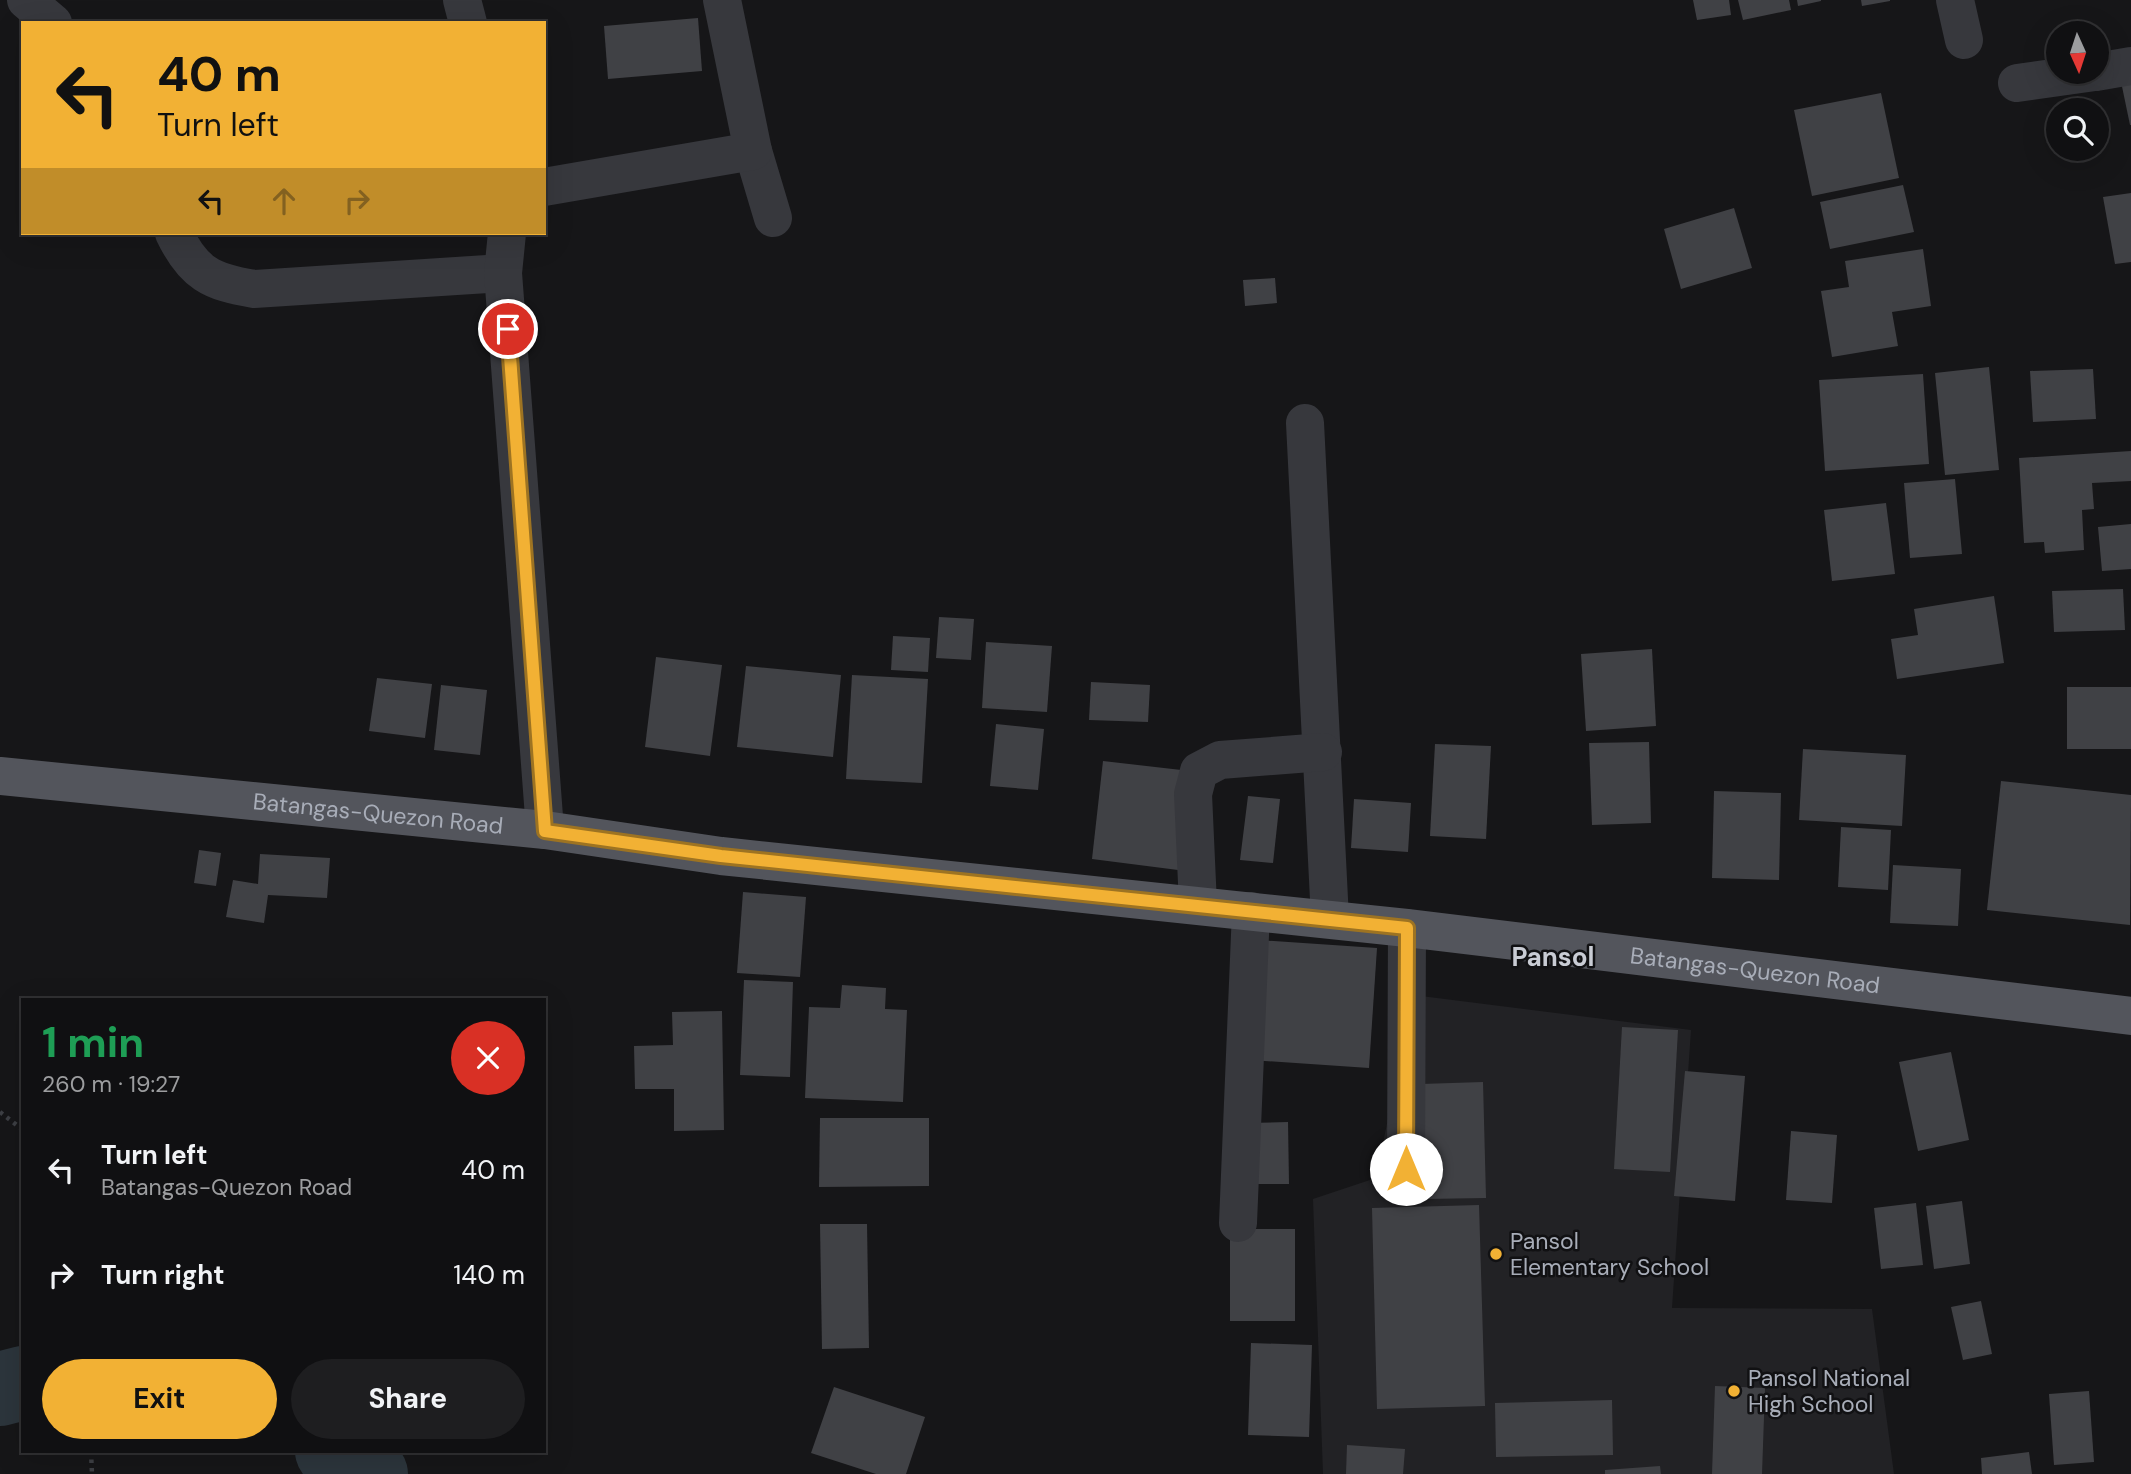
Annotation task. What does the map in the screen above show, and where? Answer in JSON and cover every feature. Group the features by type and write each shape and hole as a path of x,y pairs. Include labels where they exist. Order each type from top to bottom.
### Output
{"main road":[{"name":"Batangas-Quezon Road","path":"0,776 545,831 721,856 1330,919 2131,1016"}],"street":[{"path":"26,0 51,21"},
{"path":"462,0 467,21"},
{"path":"722,0 753,151 773,218"},
{"path":"1955,0 1964,40"},
{"path":"2109,70 2131,66"},
{"path":"2017,83 2046,79"},
{"path":"546,187 753,151"},
{"path":"175,235 186,259 222,284 254,289 503,273"},
{"path":"507,235 503,273 545,831"},
{"path":"1305,423 1324,752 1330,919"},
{"path":"1198,905 1193,794 1199,771 1220,760 1324,752"},
{"path":"1238,1223 1251,911"},
{"path":"1406,1169 1407,928"}],"path":[{"path":"0,1112 21,1128"},
{"path":"91,1453 92,1474"}],"shaded area":[{"name":"Pansol Elementary School","path":"1413,995 1691,1030 1672,1308 1872,1309 1894,1474 1323,1474 1313,1199 1376,1178"}],"building":[{"path":"1693,0 1729,0 1731,15 1697,20"},
{"path":"1738,0 1789,0 1791,10 1743,20"},
{"path":"1797,0 1821,0 1821,1 1798,6"},
{"path":"1861,0 1890,0 1890,1 1862,6"},
{"path":"698,18 702,71 608,79 604,26"},
{"path":"2131,70 2131,125 2130,125 2119,72"},
{"path":"1881,93 1899,178 1812,196 1794,110"},
{"path":"1903,185 1914,232 1830,249 1820,202"},
{"path":"2131,193 2131,262 2115,264 2103,197"},
{"path":"1734,208 1752,268 1681,289 1664,229"},
{"path":"1923,249 1931,306 1892,312 1898,346 1832,357 1821,291 1849,287 1845,261"},
{"path":"1275,278 1277,303 1245,306 1243,280"},
{"path":"1989,367 1999,470 1945,475 1935,373"},
{"path":"2093,369 2096,419 2033,422 2030,371"},
{"path":"1923,374 1929,464 1825,471 1819,380"},
{"path":"2131,451 2131,481 2092,483 2094,509 2082,510 2084,550 2045,553 2044,542 2024,543 2019,458"},
{"path":"1955,479 1962,554 1910,558 1904,483"},
{"path":"1886,503 1895,574 1832,581 1824,510"},
{"path":"2131,524 2131,569 2102,571 2098,527"},
{"path":"2123,589 2125,630 2054,632 2052,591"},
{"path":"1994,596 2004,663 1897,679 1891,639 1918,635 1914,609"},
{"path":"939,617 974,619 971,660 936,658"},
{"path":"893,636 930,638 928,672 891,670"},
{"path":"986,642 1052,646 1047,712 982,708"},
{"path":"1652,649 1656,726 1586,731 1581,654"},
{"path":"656,657 722,665 710,756 645,747"},
{"path":"746,666 841,675 833,757 737,747"},
{"path":"852,675 928,679 922,783 846,779"},
{"path":"377,678 432,684 425,738 369,731"},
{"path":"1091,682 1150,685 1148,722 1089,720"},
{"path":"441,685 487,690 480,755 434,750"},
{"path":"2067,687 2131,687 2131,749 2067,749"},
{"path":"996,724 1044,729 1038,790 990,786"},
{"path":"1649,742 1651,823 1592,825 1589,743"},
{"path":"1435,744 1491,746 1486,839 1430,836"},
{"path":"1803,749 1906,755 1902,826 1799,820"},
{"path":"1103,761 1190,771 1178,870 1092,859"},
{"path":"2001,781 2131,795 2130,925 1987,910"},
{"path":"1714,791 1781,793 1779,880 1712,878"},
{"path":"1248,796 1280,799 1273,863 1240,860"},
{"path":"1354,799 1411,803 1408,852 1351,848"},
{"path":"1841,827 1891,830 1888,890 1838,887"},
{"path":"199,850 221,853 216,886 194,883"},
{"path":"260,854 330,858 327,898 268,895 264,923 226,917 233,880 258,884"},
{"path":"1893,865 1961,869 1958,926 1890,923"},
{"path":"743,892 806,897 800,977 737,973"},
{"path":"1258,940 1377,948 1369,1068 1250,1060"},
{"path":"744,980 793,982 790,1077 740,1075"},
{"path":"842,985 886,988 885,1009 907,1010 903,1102 805,1098 809,1007 840,1008"},
{"path":"722,1011 724,1130 674,1131 674,1089 635,1089 634,1046 673,1045 672,1012"},
{"path":"1622,1027 1678,1030 1670,1172 1614,1169"},
{"path":"1951,1052 1969,1140 1918,1151 1899,1062"},
{"path":"1685,1071 1745,1076 1735,1201 1674,1196"},
{"path":"1483,1082 1486,1198 1424,1199 1421,1084"},
{"path":"820,1118 929,1118 929,1186 819,1187"},
{"path":"1288,1122 1289,1184 1246,1184 1246,1123"},
{"path":"1791,1131 1837,1135 1832,1203 1786,1200"},
{"path":"1962,1201 1970,1264 1934,1269 1926,1206"},
{"path":"1916,1203 1923,1265 1881,1269 1874,1208"},
{"path":"1479,1205 1485,1406 1377,1409 1372,1208"},
{"path":"820,1224 867,1224 869,1348 822,1349"},
{"path":"1230,1229 1295,1229 1295,1321 1230,1321"},
{"path":"1981,1301 1992,1354 1963,1360 1951,1307"},
{"path":"1251,1343 1312,1345 1309,1437 1248,1435"},
{"path":"1715,1386 1765,1388 1762,1474 1712,1474"},
{"path":"834,1387 925,1417 906,1474 876,1474 811,1453"},
{"path":"2089,1391 2094,1462 2054,1465 2049,1394"},
{"path":"1612,1400 1613,1455 1496,1457 1495,1403"},
{"path":"1347,1445 1405,1449 1403,1474 1346,1474"},
{"path":"2029,1452 2032,1474 1982,1474 1981,1458"},
{"path":"1660,1466 1661,1474 1605,1474 1605,1470"}],"waterway":[{"path":"0,1389 21,1384"},
{"path":"335,1453 371,1474"}],"place":[{"name":"Pansol Elementary School","path":"1496,1254"},
{"name":"Pansol National High School","path":"1734,1391"}],"district":[{"name":"Pansol","path":"1553,957"}],"route":[{"path":"508,329 545,831 721,856 1407,928 1406,1169"}]}
